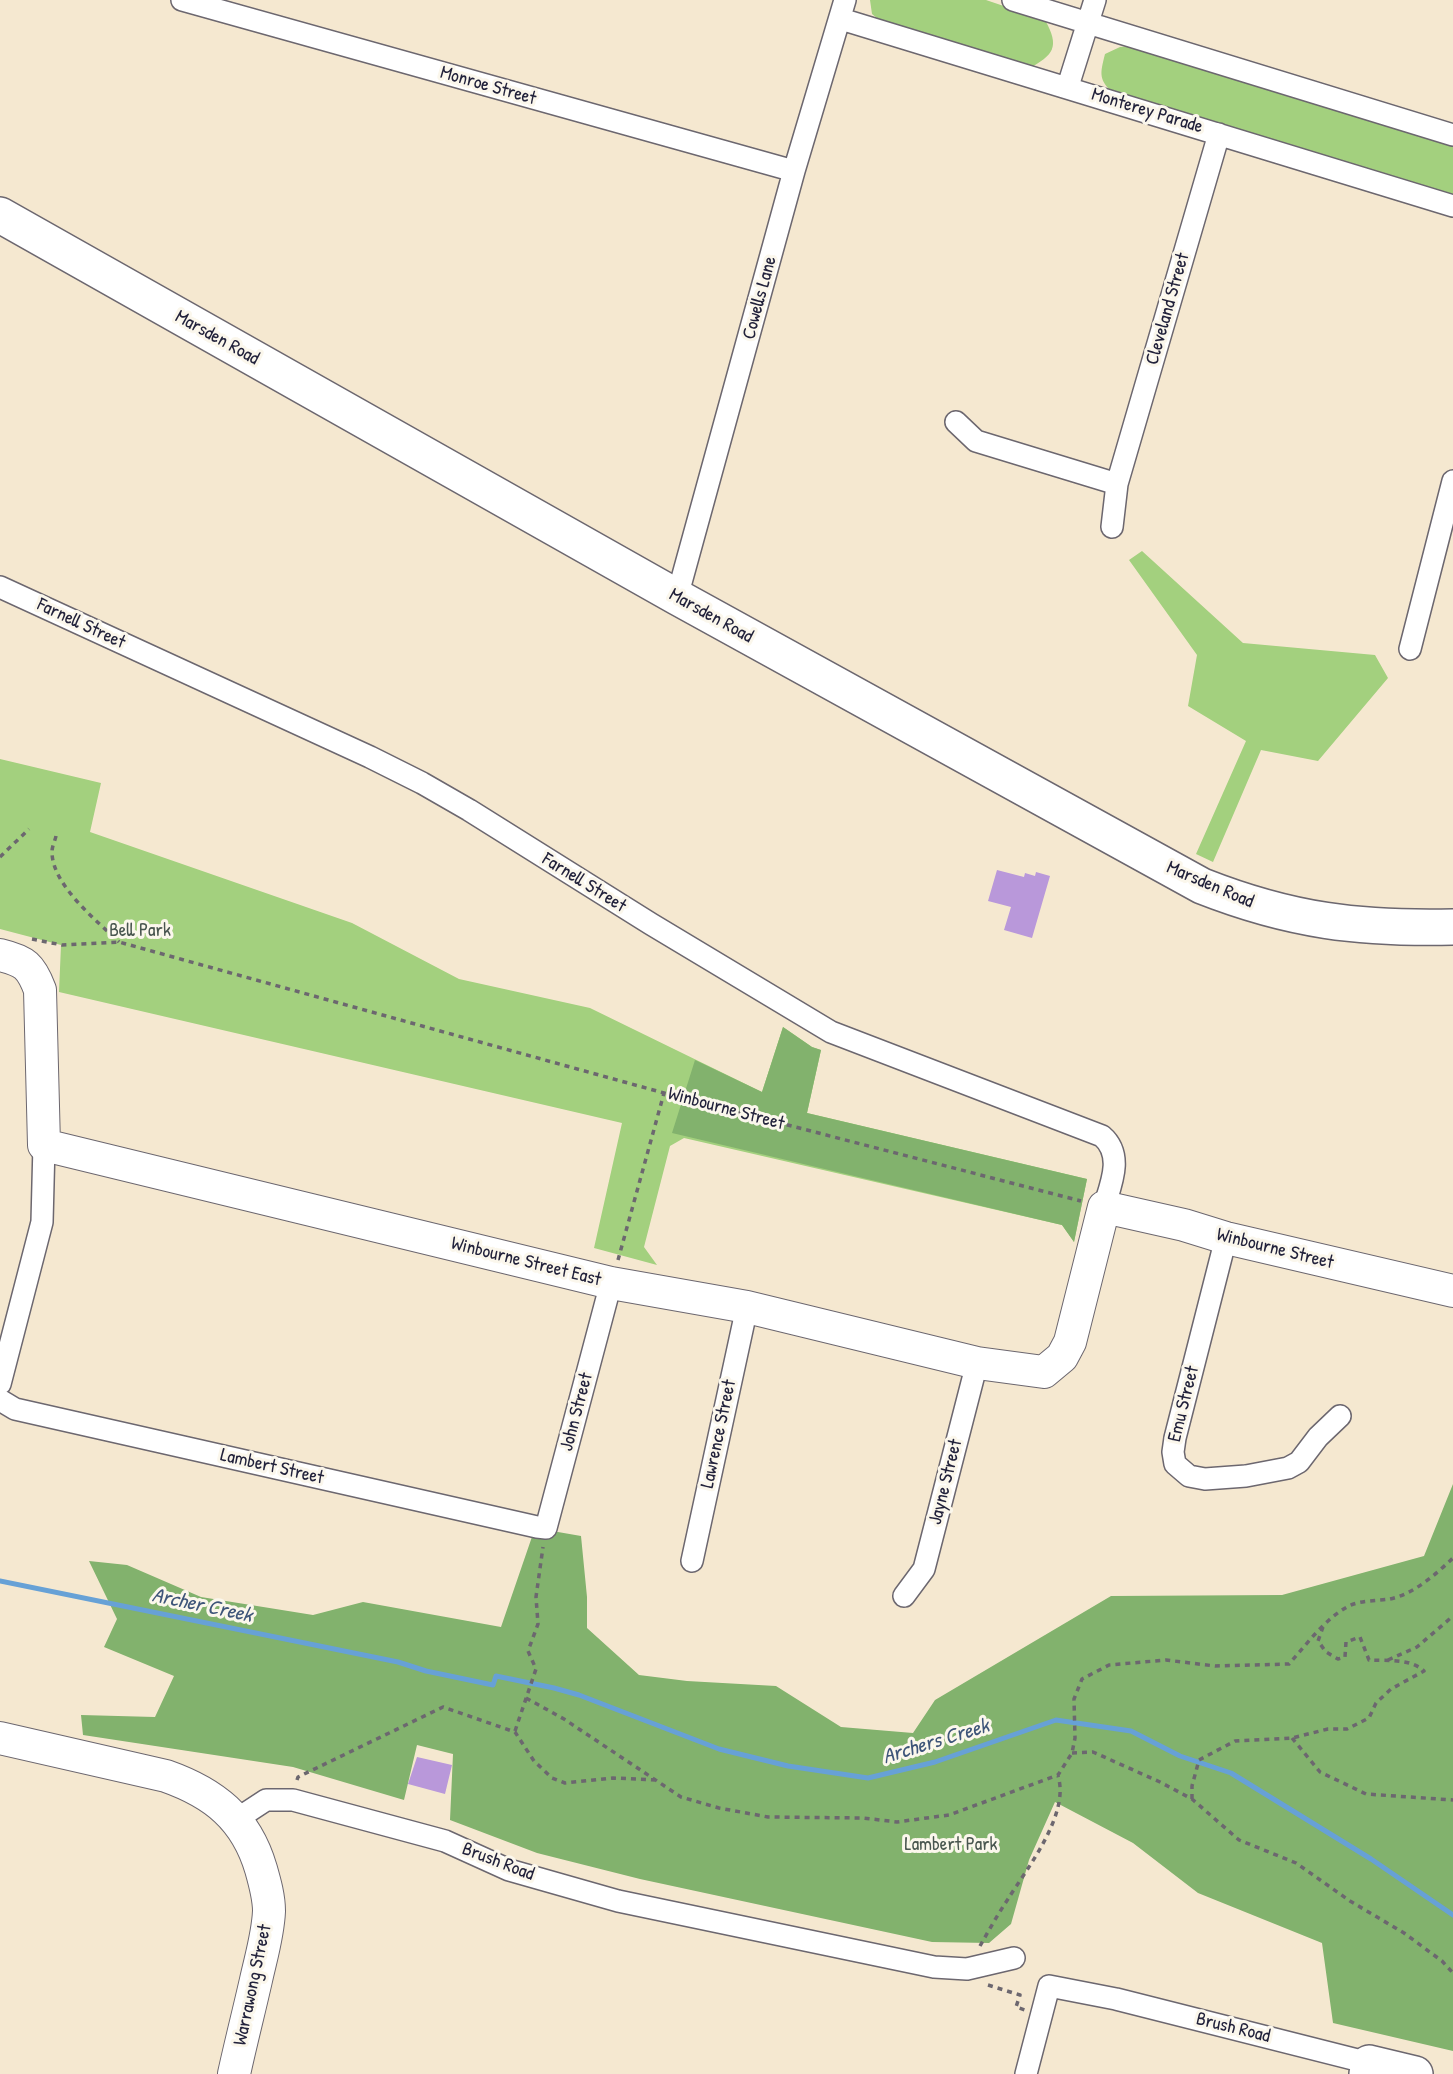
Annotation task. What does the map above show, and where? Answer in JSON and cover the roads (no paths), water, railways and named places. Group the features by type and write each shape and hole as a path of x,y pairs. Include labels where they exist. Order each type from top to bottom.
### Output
{"main road":[{"name":"Marsden Road","path":"0,215 677,597 1202,886 1274,911 1337,923 1405,928 1453,927"},
{"name":"Brush Road","path":"1368,2069 1415,2074"}],"street":[{"name":"Monroe Street","path":"182,0 794,171"},
{"path":"1013,0 1453,135"},
{"path":"1068,86 1095,0"},
{"name":"Cowells Lane","path":"677,597 794,171 843,9"},
{"name":"Monterey Parade","path":"843,9 1068,86 1453,206"},
{"name":"Cleveland Street","path":"1112,527 1117,484 1219,134"},
{"path":"956,422 976,441 1117,484"},
{"path":"1410,649 1453,481"},
{"name":"Farnell Street","path":"0,586 422,783 650,925 831,1032 1102,1136 1108,1142 1115,1161 1104,1207"},
{"path":"0,1384 41,1222 44,1145 40,990 29,967 16,959 12,947"},
{"name":"Winbourne Street East","path":"44,1145 611,1283 747,1307 977,1363 1044,1373 1062,1357 1070,1342 1104,1207"},
{"name":"Winbourne Street","path":"1104,1207 1184,1224 1227,1238 1453,1291"},
{"name":"Emu Street","path":"1227,1238 1175,1437 1175,1464 1189,1476 1205,1479 1246,1476 1288,1468 1299,1462 1318,1437 1340,1416"},
{"name":"John Street","path":"546,1528 611,1283"},
{"name":"Lawrence Street","path":"692,1561 747,1307"},
{"name":"Jayne Street","path":"904,1596 924,1569 977,1363"},
{"name":"Lambert Street","path":"0,1399 15,1409 28,1413 546,1528"},
{"path":"0,1738 166,1776 189,1784 237,1819"},
{"name":"Brush Road","path":"237,1819 266,1800 293,1800 445,1841 509,1870 618,1901 934,1967 967,1969 1014,1958"},
{"name":"Warrawong Street","path":"234,2074 267,1934 269,1909 266,1886 256,1854 237,1819"},
{"name":"Brush Road","path":"1026,2074 1049,1986 1116,1999 1368,2069"}],"waterway":[{"name":"Archers Creek","path":"0,1581 398,1662 426,1671 493,1685 496,1676 554,1688 579,1695 719,1749 788,1766 868,1778 935,1762 1056,1720 1131,1731 1180,1756 1231,1773 1371,1859 1453,1915"}],"park label":[{"name":"Bell Park","path":"140,931"},
{"name":"Lambert Park","path":"951,1845"}],"water label":[{"name":"Archer Creek","path":"202,1606"}]}
